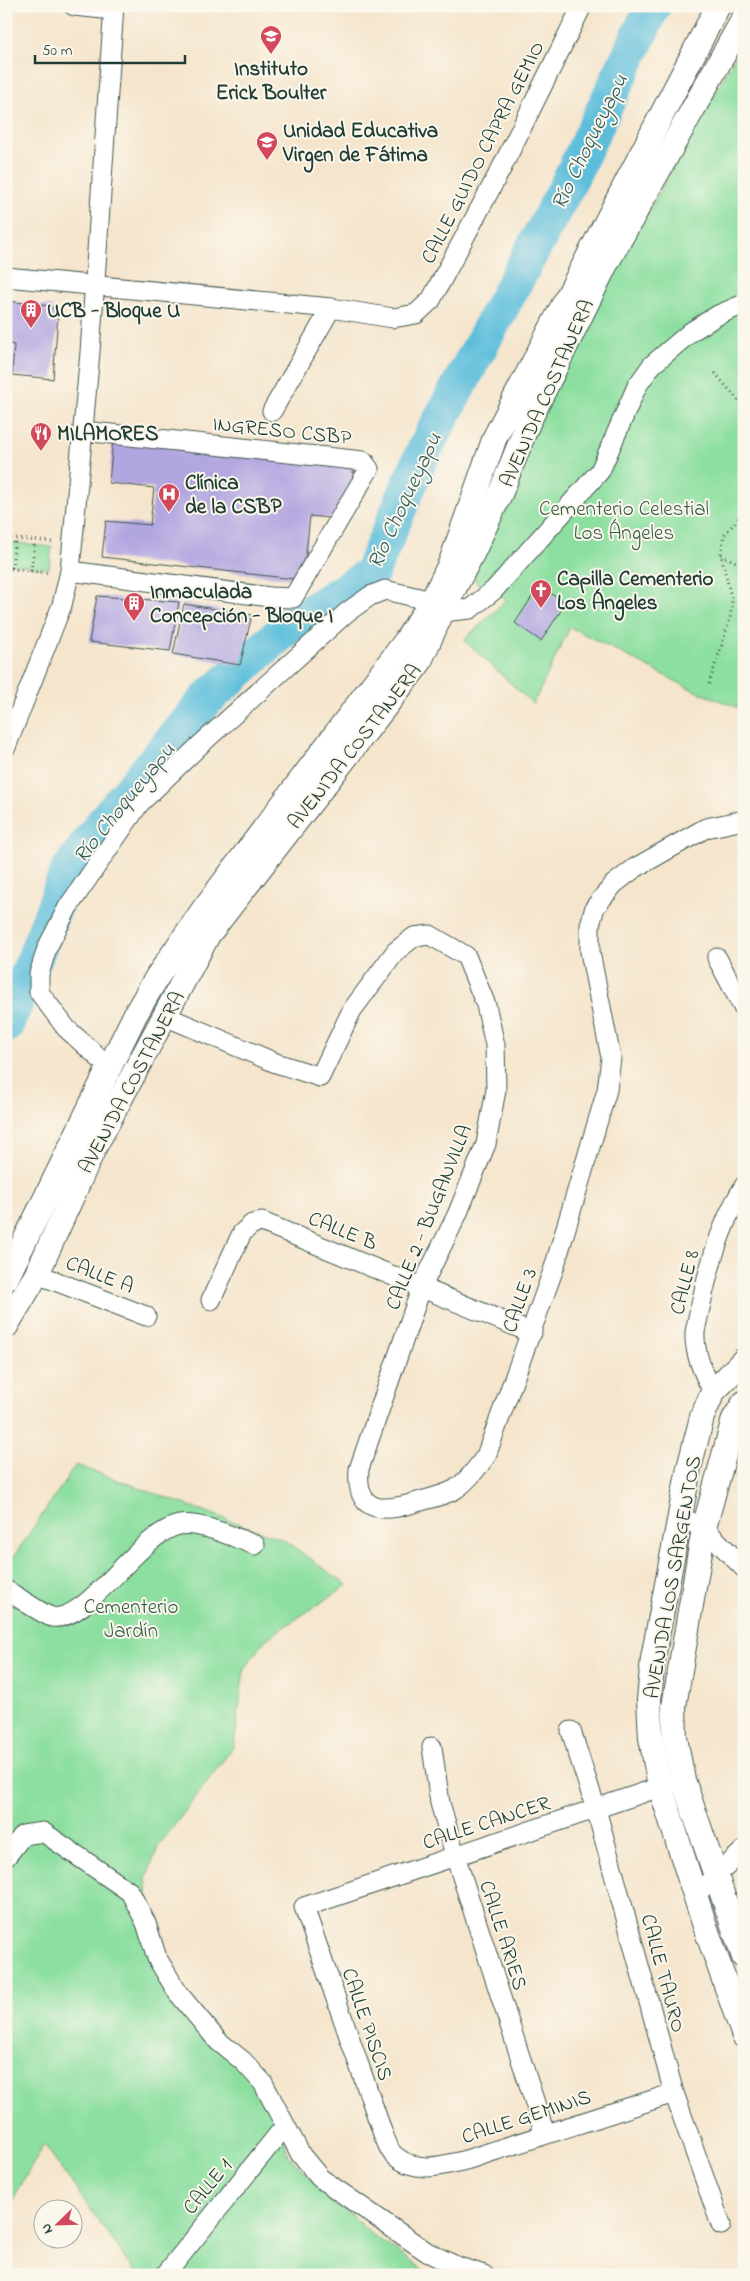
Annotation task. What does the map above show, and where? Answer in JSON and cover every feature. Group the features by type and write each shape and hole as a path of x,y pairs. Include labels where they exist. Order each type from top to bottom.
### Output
{"main road":[{"name":"AVENIDA COSTANERA","path":"6,1326 37,1274 94,1148 208,935 419,664 451,562 495,437 718,6"},
{"name":"AVENIDA COSTANERA","path":"6,1279 109,1067 156,977 203,910 405,642 437,606 473,552 501,492 528,423 605,266 744,18"},
{"name":"AVENIDA LOS SARGENTOS","path":"744,1360 713,1392 702,1417 689,1468 653,1658 649,1700 651,1738 660,1786 695,1895 738,2000 744,2036"},
{"name":"AVENIDA LOS SARGENTOS","path":"744,1403 734,1419 704,1528 674,1706 675,1738 683,1780 744,1957"}],"street":[{"path":"6,747 62,605 70,571 83,431 113,8 74,6"},
{"name":"CALLE GUIDO CAPRA GEMIO","path":"331,308 393,318 416,314 430,300 501,169 582,6"},
{"path":"6,277 331,308 272,411"},
{"path":"109,1067 66,1028 38,992 39,974 47,948 68,907 139,804 200,745 346,613 370,596 385,590 437,606 470,609 494,590 600,471 636,386 652,365 692,331 718,315 744,304"},
{"name":"INGRESO CSBP","path":"70,571 270,597 293,598 368,469 363,461 83,431"},
{"name":"CALLE 3","path":"378,1509 394,1510 446,1493 455,1489 472,1475 486,1456 532,1333 554,1268 606,1090 611,1058 608,1033 590,952 590,925 595,907 614,884 635,868 706,828 744,820"},
{"name":"CALLE 2 - BUGANVILLA","path":"166,1016 276,1063 320,1077 352,1010 396,951 414,937 430,935 466,956 486,1005 495,1045 496,1090 486,1144 457,1215 422,1286 359,1469 358,1482 361,1493 368,1502 378,1509"},
{"path":"717,958 744,1009"},
{"name":"CALLE 8","path":"713,1392 694,1347 695,1332 718,1242 734,1202 744,1186"},
{"name":"CALLE B","path":"211,1300 246,1228 257,1223 267,1223 532,1333"},
{"name":"CALLE A","path":"37,1274 146,1316"},
{"path":"680,1517 704,1528 744,1568"},
{"path":"6,1590 52,1617 65,1616 82,1606 159,1534 179,1525 197,1525 255,1545"},
{"name":"CALLE TAURO","path":"570,1731 596,1809 674,2093 721,2225"},
{"name":"CALLE ARIES","path":"432,1747 440,1803 455,1855 545,2134"},
{"name":"CALLE CANCER","path":"304,1907 660,1786 683,1780"},
{"path":"6,1857 22,1835 43,1832 130,1892 146,1923 157,1958 178,1993 218,2042 243,2061 263,2083 301,2155 320,2178 427,2252 456,2266 484,2275"},
{"path":"695,1895 744,1850"},
{"name":"CALLE PISCIS","path":"304,1907 392,2155"},
{"name":"CALLE GEMINIS","path":"392,2155 417,2167 439,2167 674,2093"},
{"name":"CALLE 1","path":"165,2275 285,2126"}],"path":[{"path":"715,373 744,407"},
{"path":"710,684 730,619 732,601 721,555 724,535 744,512"},
{"path":"6,538 52,542"},
{"path":"12,568 15,539"},
{"path":"31,571 35,541"},
{"path":"721,555 744,566"},
{"path":"6,568 47,573"}],"green space":[{"name":"Cementerio Celestial Los Ángeles","path":"744,41 744,710 695,691 570,627 533,704 464,640 506,600 487,585 476,583 474,570 542,401"},
{"path":"6,542 52,547 49,569 6,563"},
{"name":"Cementerio Jardín","path":"76,1465 284,1540 347,1585 265,1640 244,1669 234,1746 158,1847 146,1878 151,1923 164,1961 190,1998 272,2094 289,2157 370,2233 431,2275 137,2275 44,2144 6,2212 6,1556 12,1559"}],"building":[{"name":"UCB - Bloque U","path":"6,301 51,306 58,315 53,379 12,375 14,345 6,343"},
{"path":"151,431 374,456 372,474 353,472 348,520 310,516 303,580 102,557 106,521 150,525 154,488 109,483 113,439"},
{"path":"539,586 566,603 541,641 515,623"},
{"name":"Inmaculada Concepción - Bloque I","path":"97,596 179,602 170,651 89,642"},
{"path":"184,604 252,615 240,665 173,654"}],"waterway":[{"name":"Río Choqueyapu","path":"6,1025 35,957 67,873 105,820 207,699 291,624 371,574 425,448 567,186 653,6"}],"place":[{"name":"Instituto Erick Boulter","path":"271,55"},
{"name":"Unidad Educativa Virgen de Fátima","path":"267,161"},
{"name":"UCB - Bloque U","path":"31,329"},
{"name":"MILAMORES","path":"41,452"},
{"name":"Clínica de la CSBP","path":"169,513"},
{"name":"Capilla Cementerio Los Ángeles","path":"541,609"},
{"name":"Inmaculada Concepción - Bloque I","path":"134,622"}]}
